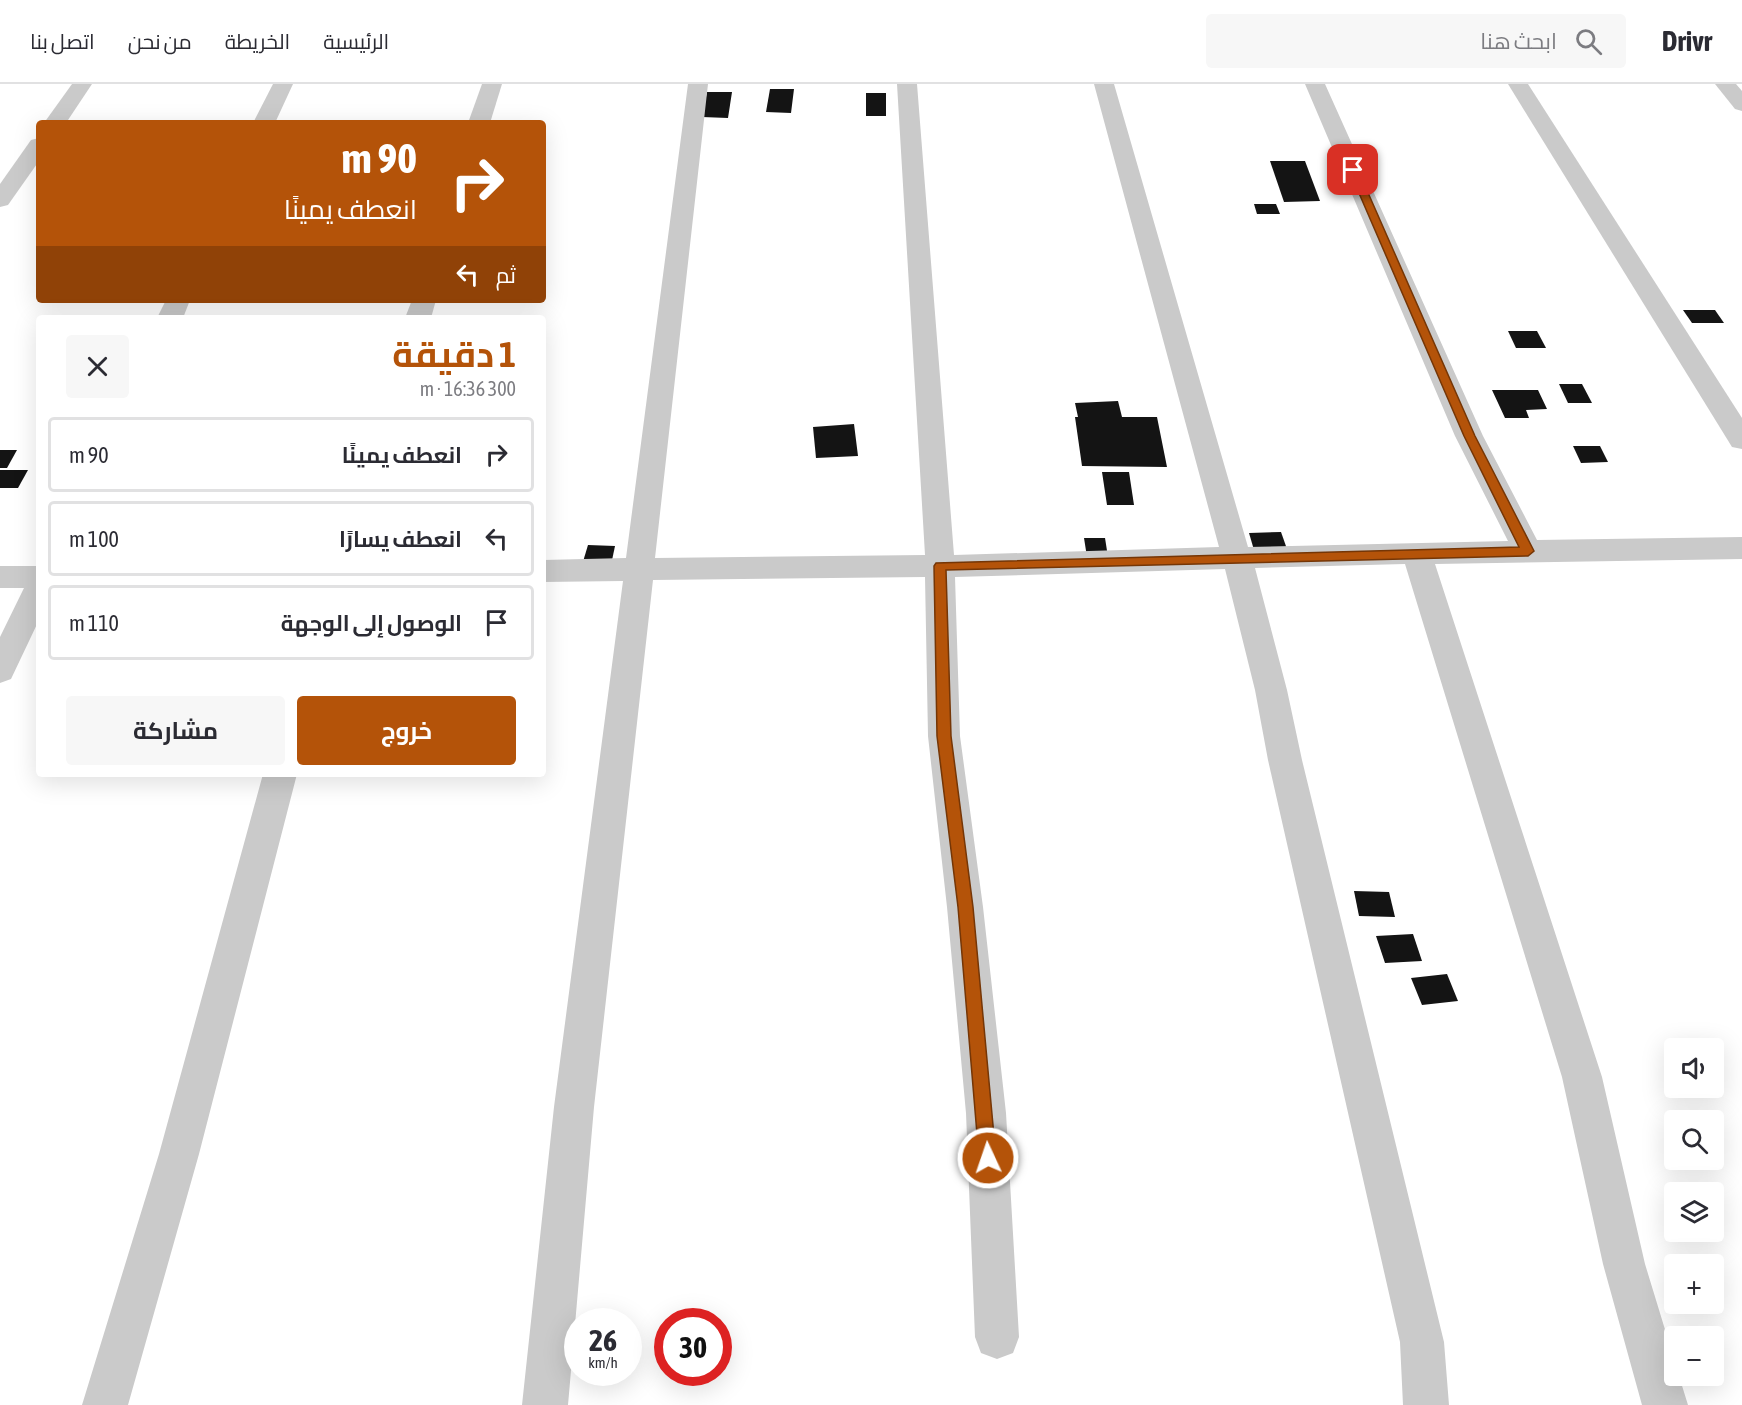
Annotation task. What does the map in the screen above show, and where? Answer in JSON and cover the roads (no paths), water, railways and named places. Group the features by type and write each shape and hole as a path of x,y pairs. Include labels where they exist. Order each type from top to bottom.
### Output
{"street":[{"path":"57,120 82,84"},
{"path":"265,120 283,84"},
{"path":"480,120 492,84"},
{"path":"544,1405 574,1107 641,570 698,84"},
{"path":"907,84 940,566 944,736 965,907 986,1113 997,1336"},
{"path":"1104,84 1237,558 1271,690 1284,760 1422,1341 1426,1405"},
{"path":"1315,84 1469,436 1528,551"},
{"path":"1518,84 1742,440"},
{"path":"1725,84 1742,105"},
{"path":"0,200 36,149"},
{"path":"546,571 796,566 940,566 1528,551 1742,548"},
{"path":"1416,554 1431,593 1582,1077 1624,1264 1665,1405"},
{"path":"0,577 36,577"},
{"path":"0,670 36,594"},
{"path":"105,1405 179,1154 279,777"}]}
